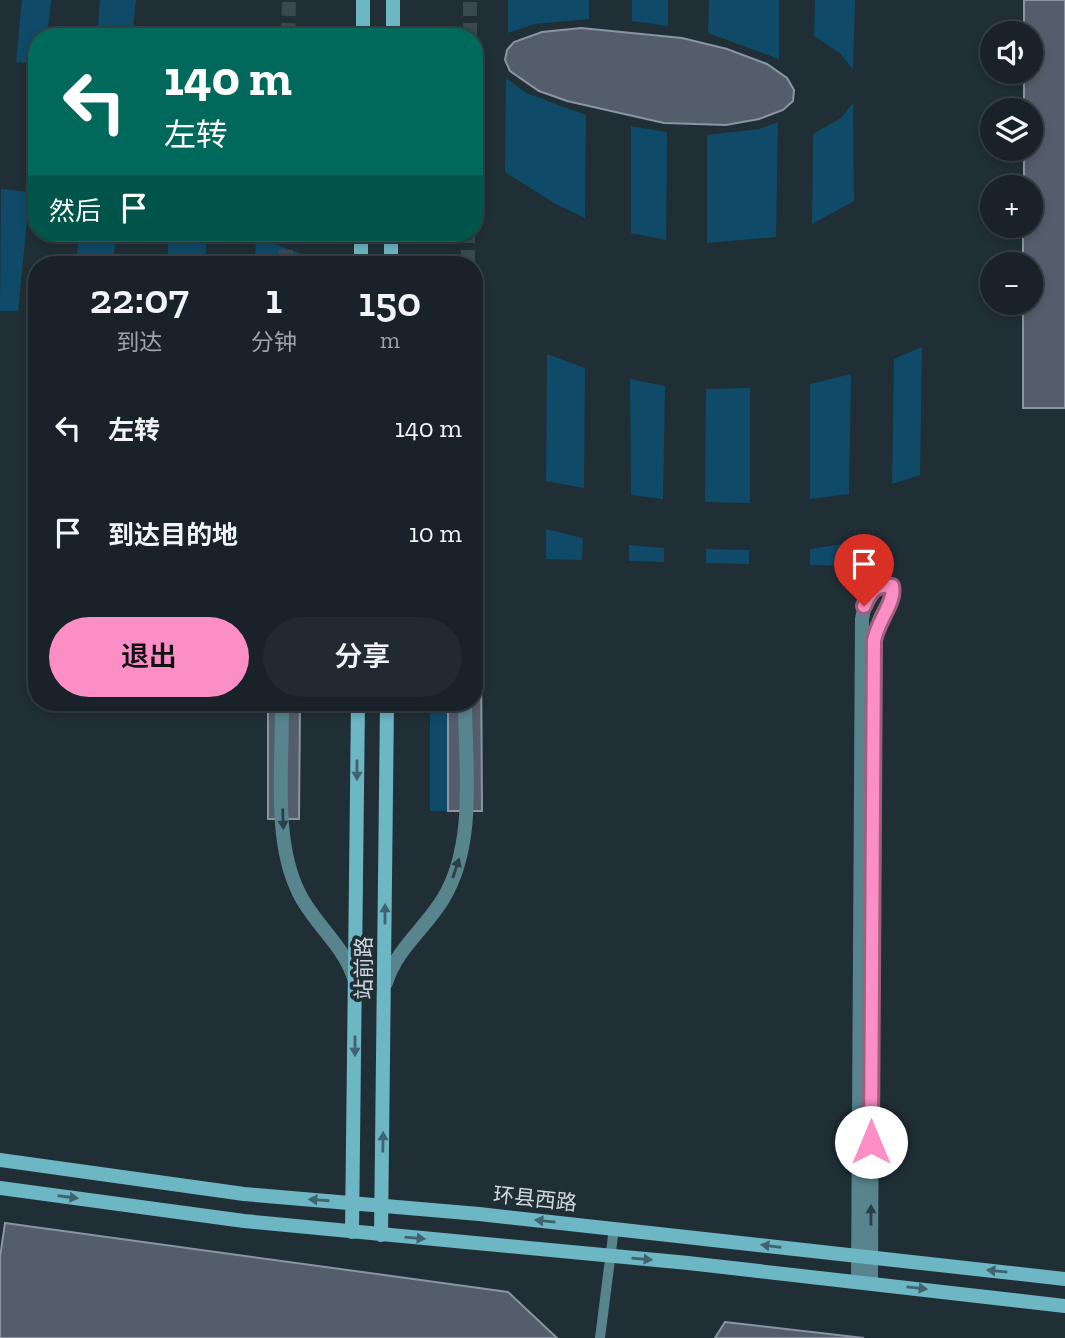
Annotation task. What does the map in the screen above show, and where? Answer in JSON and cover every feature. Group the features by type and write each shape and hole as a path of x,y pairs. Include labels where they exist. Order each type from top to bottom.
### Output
{"street":[{"path":"363,0 363,28"},
{"path":"393,0 393,28"},
{"path":"864,1257 874,641 880,618 893,593 892,586 883,584 875,587 869,596 862,619 864,1257 865,1283"},
{"path":"282,711 283,817 289,871 300,896 339,946 355,982"},
{"name":"站前路","path":"352,1232 358,711"},
{"name":"站前路","path":"381,1235 387,711"},
{"path":"385,988 392,964 407,941 442,900 462,850 465,711"},
{"name":"环县西路","path":"0,1160 244,1194 614,1228 1065,1279"},
{"path":"0,1188 244,1221 610,1256 1065,1306"}],"lane":[{"path":"600,1338 614,1228"}],"shaded area":[{"path":"22,0 51,0 48,28 28,28 28,63 16,62"},
{"path":"100,0 136,0 133,28 98,28"},
{"path":"508,0 589,0 589,19 534,24 508,33"},
{"path":"632,0 668,0 668,26 632,21"},
{"path":"709,0 779,0 779,59 708,33"},
{"path":"815,0 855,0 853,70 841,54 814,36"},
{"path":"506,78 526,93 586,115 585,218 554,203 505,172"},
{"path":"853,103 854,201 812,224 813,134 841,118"},
{"path":"778,122 776,237 707,243 707,135 759,129"},
{"path":"631,126 667,132 666,240 631,233"},
{"path":"1,189 28,192 18,311 0,311"},
{"path":"78,242 115,242 114,256 77,256"},
{"path":"168,242 206,242 206,256 168,256"},
{"path":"256,242 269,242 307,256 255,256"},
{"path":"922,347 920,475 892,484 894,359"},
{"path":"547,354 585,368 584,488 546,481"},
{"path":"851,374 849,494 810,499 810,384"},
{"path":"630,379 665,386 663,499 631,495"},
{"path":"750,388 750,503 705,502 706,389"},
{"path":"546,529 583,538 582,560 546,559"},
{"path":"849,543 848,566 810,565 810,549"},
{"path":"629,545 664,548 664,562 629,561"},
{"path":"706,549 749,550 749,564 706,563"},
{"path":"430,711 448,711 448,811 430,811"}],"building":[{"path":"1024,0 1065,0 1065,408 1023,408 1023,315 1043,315 1043,252 1023,252 1023,238 1043,238 1043,175 1024,175 1024,161 1043,161 1043,98 1024,98 1024,84 1043,84 1043,21 1024,21"},
{"path":"581,28 682,38 727,49 767,64 787,78 794,90 793,101 783,110 759,119 726,125 664,123 567,101 539,91 510,71 505,60 507,50 514,42 542,32"},
{"path":"268,711 300,711 299,819 268,819"},
{"path":"448,711 481,711 482,811 448,811"},
{"path":"5,1223 508,1292 557,1338 0,1338 0,1257"},
{"path":"725,1322 864,1338 715,1338"}],"tunnel":[{"path":"288,28 289,0"},
{"path":"470,0 470,28"},
{"path":"286,242 286,256"},
{"path":"468,242 468,256"}],"route":[{"path":"864,606 875,587 883,584 892,586 892,601 880,618 874,641 871,1142"}]}
